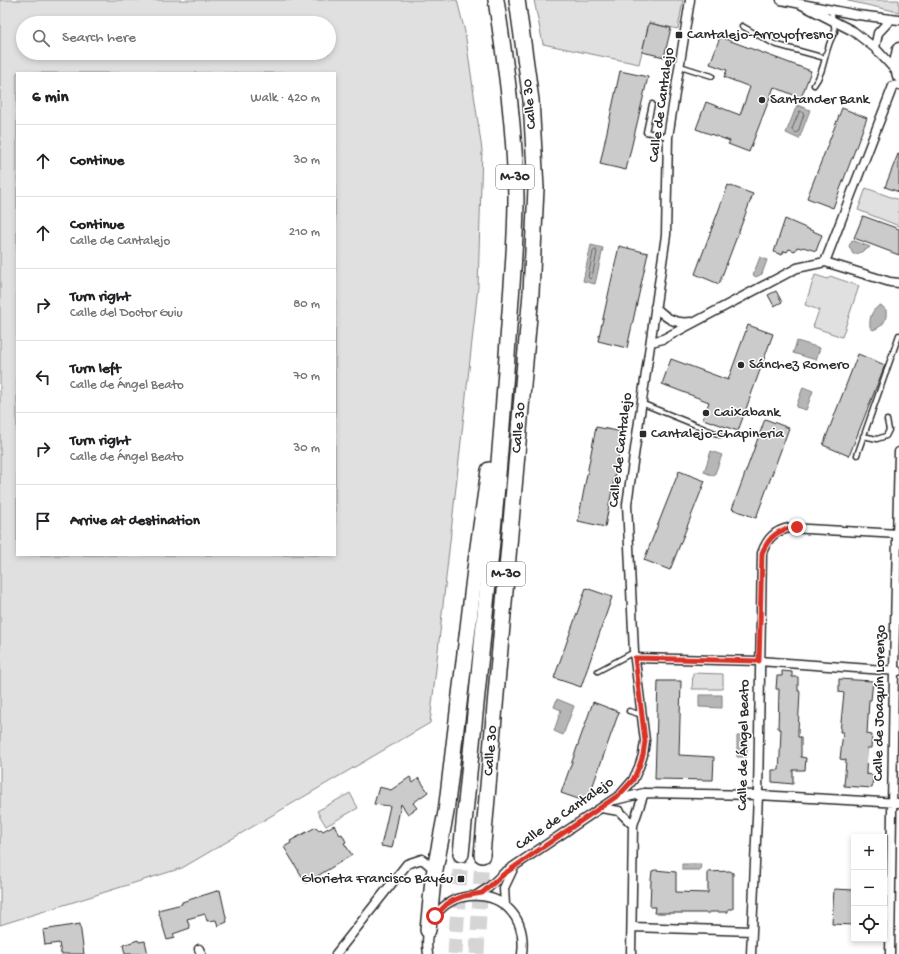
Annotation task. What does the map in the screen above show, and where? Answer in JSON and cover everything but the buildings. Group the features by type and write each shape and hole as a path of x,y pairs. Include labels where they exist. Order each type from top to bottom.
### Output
{"highway":[{"name":"Calle 30","path":"460,854 502,436 514,270 516,198 509,84 496,0"},
{"name":"Calle 30","path":"482,855 530,301 536,188 531,100 517,0"},
{"path":"428,930 435,870 446,812 475,569 507,354"}],"street":[{"name":"Calle de Cantalejo","path":"477,895 488,888 498,878 612,801 628,787 633,780 643,755 645,741 635,655 627,504 666,235 668,137 690,0"},
{"path":"785,0 858,15 895,20"},
{"path":"800,4 853,31 875,48 898,74"},
{"path":"853,31 852,21 858,15"},
{"path":"875,48 878,32 895,20"},
{"path":"898,74 896,63 899,49"},
{"path":"826,262 893,86 899,85"},
{"path":"651,342 663,339 698,322 797,268 826,262 890,282 899,283"},
{"path":"656,308 666,318 679,324 698,322"},
{"name":"Calle de Joaquín Lorenzo","path":"890,954 896,803 899,452"},
{"name":"Calle de Ángel Beato","path":"751,954 758,795 759,661 762,553 770,537 781,530 797,527 899,534"},
{"path":"635,655 896,670"},
{"path":"633,780 644,793"},
{"path":"631,954 633,825 644,793"},
{"path":"612,801 644,793 758,795 896,803"},
{"path":"601,808 619,811 633,825"},
{"path":"336,954 407,864 422,859 435,870"},
{"name":"Calle de Cantalejo","path":"505,905 504,888 514,867"},
{"path":"428,954 426,944 428,930 435,916 447,904 464,896 477,895 490,897 505,905 513,913 520,927 523,942 522,954"},
{"path":"632,927 752,931"}],"lane":[{"path":"814,86 820,77 831,38 835,32 831,9"},
{"path":"742,26 774,44 825,58"},
{"path":"680,66 712,76"},
{"path":"652,104 646,132 668,137"},
{"path":"857,455 899,335"},
{"path":"641,403 720,435"},
{"path":"863,436 877,439 886,436 889,430 887,420"},
{"path":"598,671 635,655"},
{"path":"629,711 642,715"}],"shaded area":[{"path":"0,0 457,0 465,32 482,150 478,287 430,723 182,868 0,925"},
{"path":"534,0 683,0 678,29 649,23 639,64 543,44"},
{"path":"899,0 899,12 848,1"},
{"path":"866,188 899,200 899,226 858,210"},
{"path":"815,275 828,279 830,276 859,286 842,337 813,327 819,310 805,305"},
{"path":"693,673 723,674 723,689 692,689"},
{"path":"350,793 358,808 326,826 317,811"}],"water":[{"path":"797,105 810,110 799,139 786,133"},
{"path":"852,240 870,247 857,254 853,254 849,246"},
{"path":"591,245 603,248 595,284 583,281"},
{"path":"760,257 767,260 762,274 756,277 753,275"},
{"path":"881,305 886,310 886,317 880,327 873,330 870,327 870,320 873,311"},
{"path":"797,341 820,348 816,360 793,353"},
{"path":"803,387 813,391 806,410 796,407"},
{"path":"711,451 722,455 714,476 704,472"},
{"path":"699,695 722,695 722,708 699,707"},
{"path":"557,699 574,706 563,735 554,731 561,710 554,707"},
{"path":"737,736 747,736 747,757 737,757"},
{"path":"682,864 701,864 700,870 682,870"}],"tunnel":[{"path":"455,954 461,854"},
{"path":"477,954 482,855"}],"place":[{"name":"Cantalejo-Arroyofresno","path":"679,35"},
{"name":"Santander Bank","path":"762,100"},
{"name":"Sánchez Romero","path":"741,365"},
{"name":"Caixabank","path":"706,413"},
{"name":"Cantalejo-Chapineria","path":"643,434"},
{"name":"Glorieta Francisco Bayéu","path":"461,879"}],"route":[{"path":"435,916 447,904 454,900 464,896 482,893 498,878 612,801 628,787 639,767 645,741 635,658 759,661 762,553 765,544 775,533 781,530 797,527"}]}
